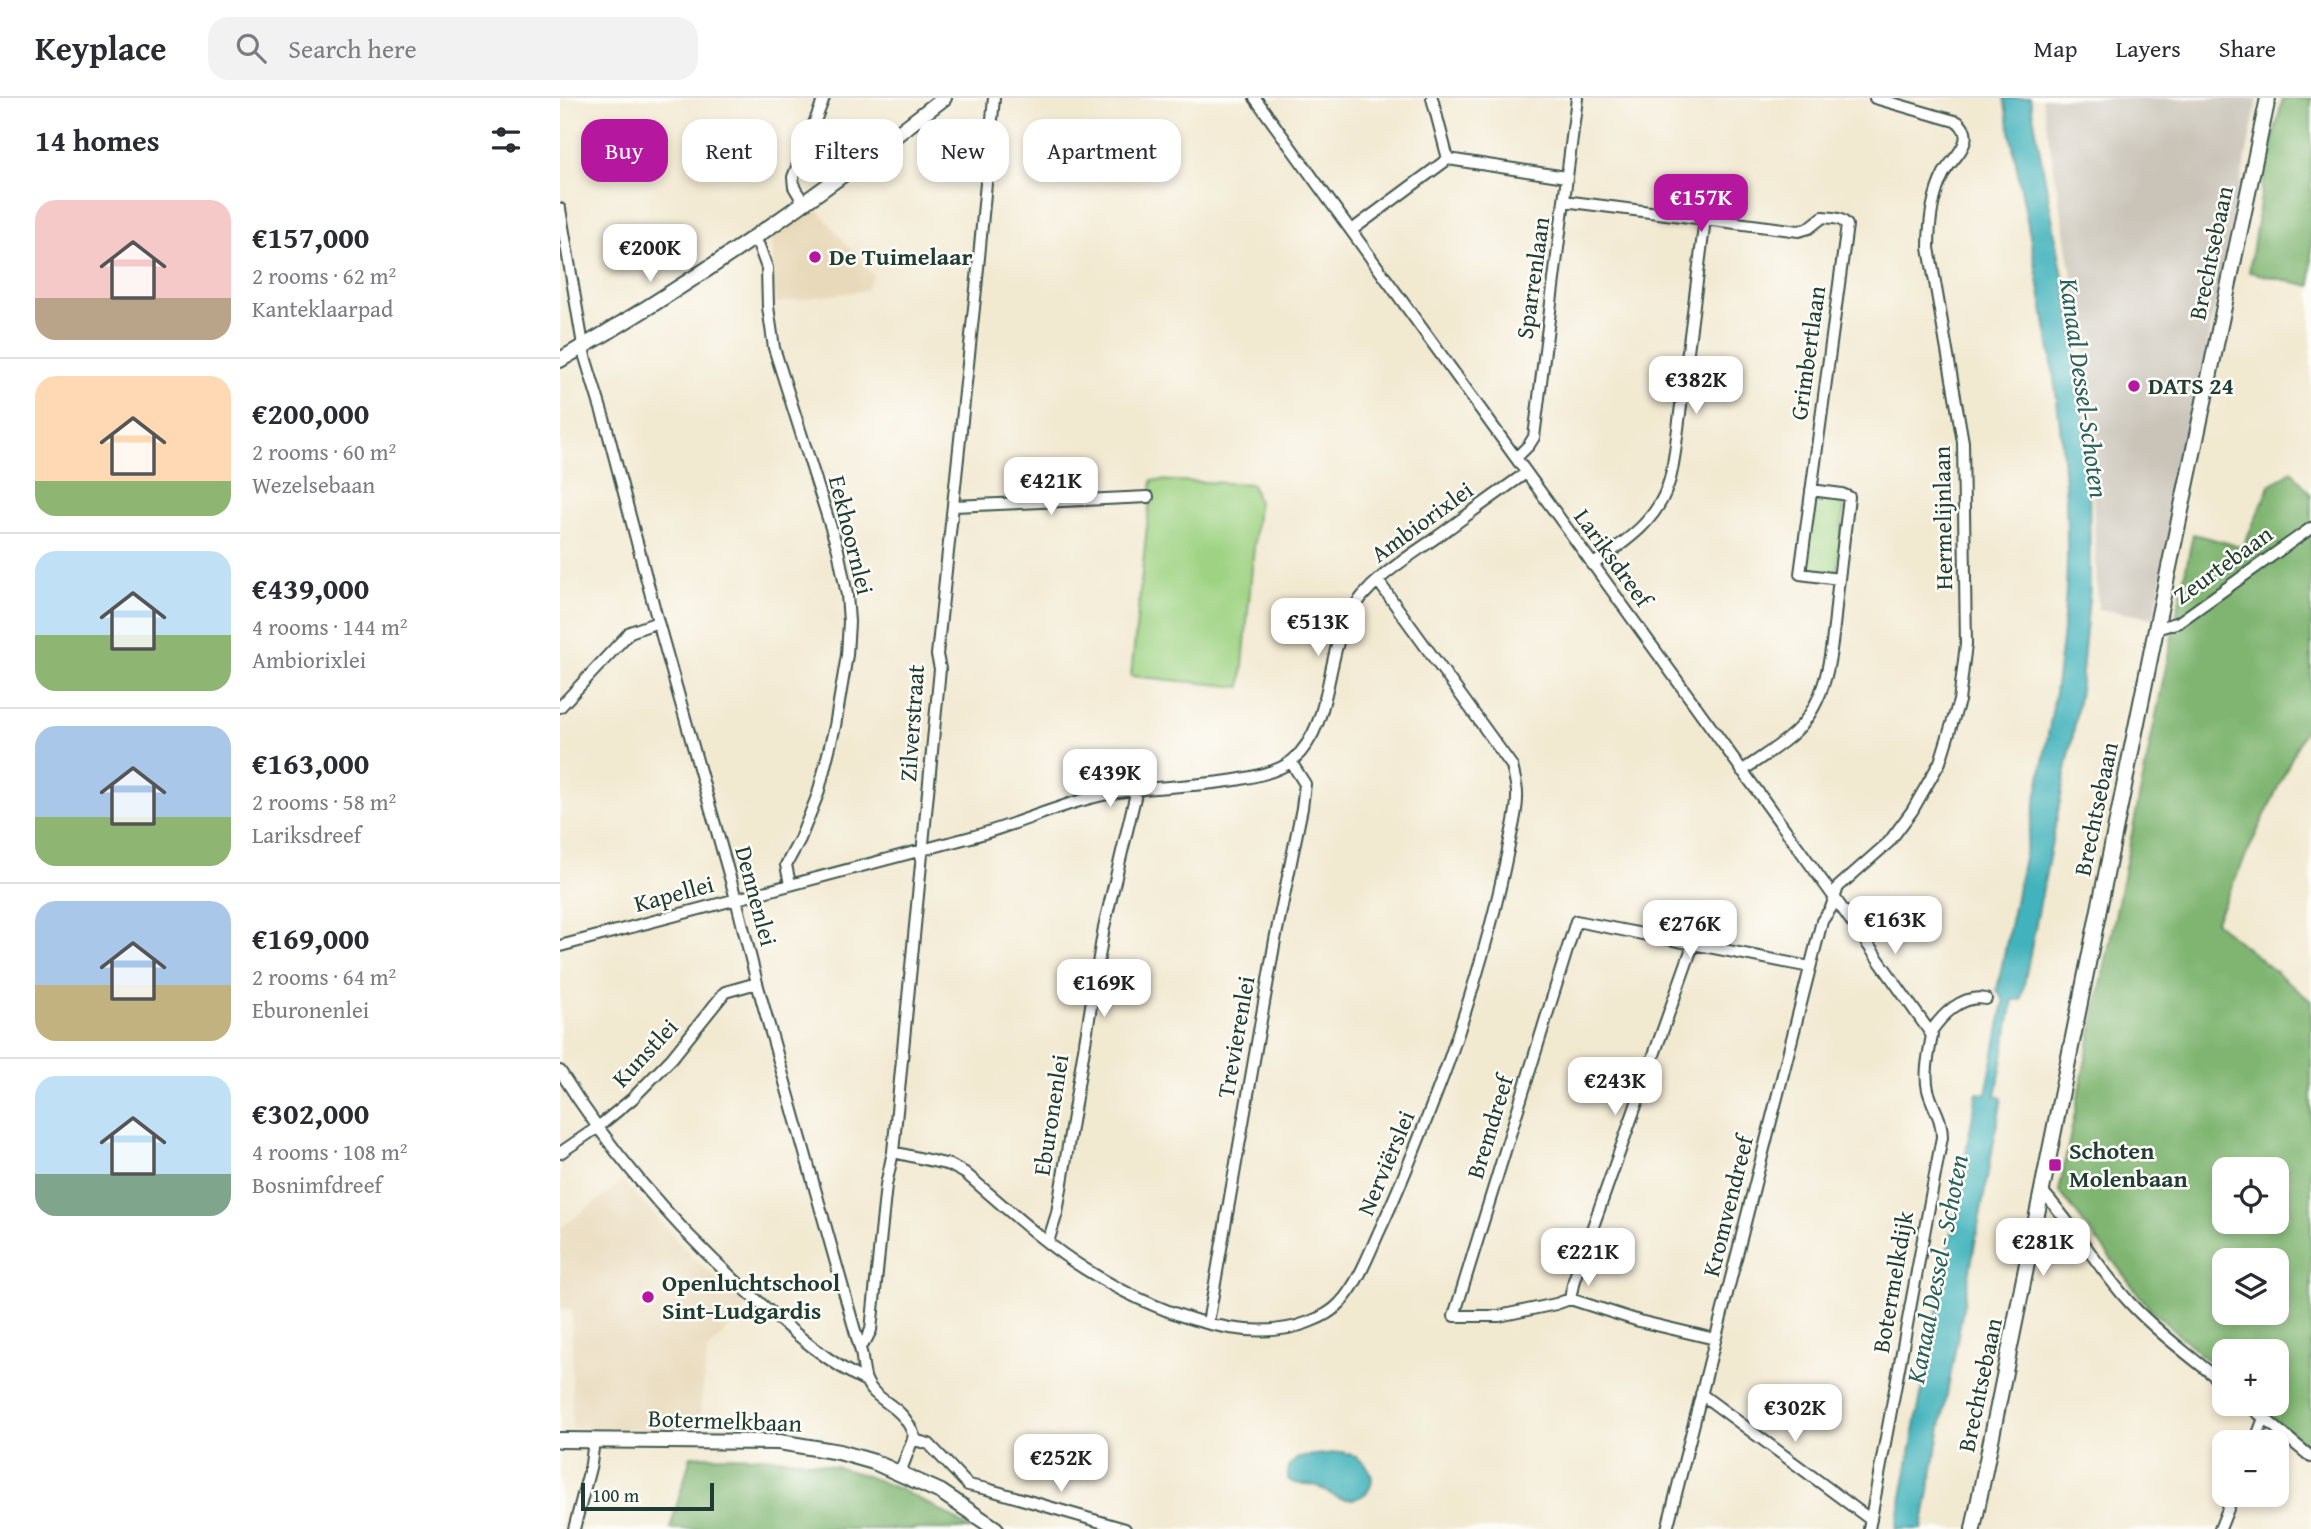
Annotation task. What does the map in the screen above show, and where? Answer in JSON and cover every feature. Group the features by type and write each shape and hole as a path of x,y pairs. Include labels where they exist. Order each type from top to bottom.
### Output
{"main road":[{"path":"560,360 753,237 885,145 944,98"},
{"name":"Brechtsebaan","path":"1973,1529 2156,629 2268,98"},
{"name":"Botermelkbaan","path":"560,1440 779,1442 839,1452 874,1462 941,1492 996,1529"}],"street":[{"path":"803,202 794,187 793,177 824,98"},
{"name":"Zilverstraat","path":"860,1346 871,1330 886,1185 893,1152 940,669 937,655 994,98"},
{"name":"Lariksdreef","path":"1255,98 1930,1033"},
{"path":"1432,98 1448,159"},
{"name":"Sparrenlaan","path":"1516,458 1534,437 1577,98"},
{"path":"1875,98 1906,103"},
{"name":"Hermelijnlaan","path":"1834,897 1838,887 1889,842 1927,788 1950,734 1964,671 1964,442 1929,248 1929,224 1934,199 1944,174 1966,139 1963,127 1958,122 1906,103"},
{"path":"1352,230 1448,159 1566,177"},
{"path":"1564,201 1705,219 1675,452 1668,486 1659,505 1640,530 1592,565"},
{"name":"Dennenlei","path":"560,209 585,357 860,1346 866,1381"},
{"name":"Grimbertlaan","path":"1705,219 1799,231 1809,228 1823,217 1842,219 1847,225 1800,574 1839,579"},
{"name":"Eekhoornlei","path":"753,237 767,268 768,307 774,348 838,550 847,595 849,622 847,655 835,726 818,794 786,865 790,884"},
{"name":"Ambiorixlei","path":"922,850 1009,827 1103,794 1245,778 1265,774 1291,762 1307,745 1317,728 1337,644 1348,618 1361,598 1378,581 1525,473"},
{"path":"1742,771 1796,731 1815,704 1824,685 1849,497 1811,490"},
{"path":"954,506 1147,497"},
{"name":"Zeurtebaan","path":"2156,629 2179,622 2311,528"},
{"name":"Nerviërslei","path":"893,1152 950,1165 965,1174 1084,1269 1141,1301 1208,1323 1243,1331 1278,1331 1316,1319 1333,1310 1342,1301 1369,1255 1412,1162 1471,994 1502,880 1517,798 1512,766 1378,581"},
{"path":"560,707 630,632 659,622"},
{"name":"Trevierenlei","path":"1208,1323 1272,954 1302,808 1304,784 1291,762"},
{"name":"Eburonenlei","path":"1048,1242 1057,1213 1104,927 1137,789"},
{"name":"Kapellei","path":"560,946 922,850"},
{"name":"Kromvendreef","path":"1667,1529 1822,921 1831,908 1834,897"},
{"name":"Bremdreef","path":"1570,1299 1499,1316 1454,1315 1576,921 1810,967"},
{"path":"1693,945 1574,1280 1570,1299 1639,1321 1715,1339"},
{"name":"Kunstlei","path":"560,1153 598,1127 663,1069 725,992 757,983"},
{"path":"1930,1033 1940,1018 1958,1005 1978,997 1986,999"},
{"name":"Botermelkdijk","path":"1870,1524 1942,1138 1942,1124 1928,1092 1926,1075 1932,1035 1930,1033"},
{"path":"560,1071 633,1174 666,1213 732,1279 841,1369 866,1381 878,1395 904,1415 911,1426 914,1440 900,1473"},
{"path":"2043,1192 2068,1219 2100,1268 2131,1304 2212,1374"},
{"path":"1701,1394 1870,1524"},
{"path":"2262,1416 2311,1457"},
{"path":"2260,1430 2264,1418"},
{"path":"574,1529 591,1464 594,1440"},
{"path":"914,1440 929,1444 968,1485 1125,1529"},
{"path":"2220,1529 2229,1507"}],"shaded area":[{"path":"2042,98 2258,98 2154,618 2098,609 2087,364"},
{"name":"De Tuimelaar","path":"817,209 873,276 866,290 775,303 772,238"},
{"name":"Openluchtschool Sint-Ludgardis","path":"623,1181 692,1257 747,1307 707,1352 698,1429 572,1428 572,1309 560,1309 560,1229"}],"green space":[{"path":"2283,98 2311,98 2311,286 2249,272 2265,171"},
{"path":"2292,471 2311,495 2311,721 2215,922 2311,1001 2311,1451 2271,1416 2289,1416 2289,1339 2212,1339 2212,1364 2150,1309 2059,1191 2193,534 2243,547 2270,485"},
{"path":"1152,480 1252,484 1258,503 1241,687 1131,676"},
{"path":"1814,495 1845,499 1837,573 1805,570"},
{"path":"691,1456 777,1458 828,1465 902,1490 970,1529 670,1529"}],"water":[{"path":"2004,98 2030,98 2075,341 2089,460 2090,587 2073,735 2021,1000 2013,1000 1996,1096 2002,1098 1922,1529 1896,1529 1977,1093 1986,1094 2004,1001 1997,990 2047,743 2064,620 2067,558 2062,443 2046,327"},
{"path":"1342,1452 1356,1457 1370,1472 1372,1481 1364,1495 1355,1499 1343,1499 1314,1485 1297,1484 1288,1479 1288,1467 1299,1457"}],"place":[{"name":"De Tuimelaar","path":"815,257"},
{"name":"DATS 24","path":"2134,386"},
{"name":"Schoten Molenbaan","path":"2055,1165"},
{"name":"Openluchtschool Sint-Ludgardis","path":"648,1297"}],"water label":[{"name":"Kanaal Dessel-Schoten","path":"2084,388"},
{"name":"Kanaal Dessel - Schoten","path":"1937,1269"}]}
